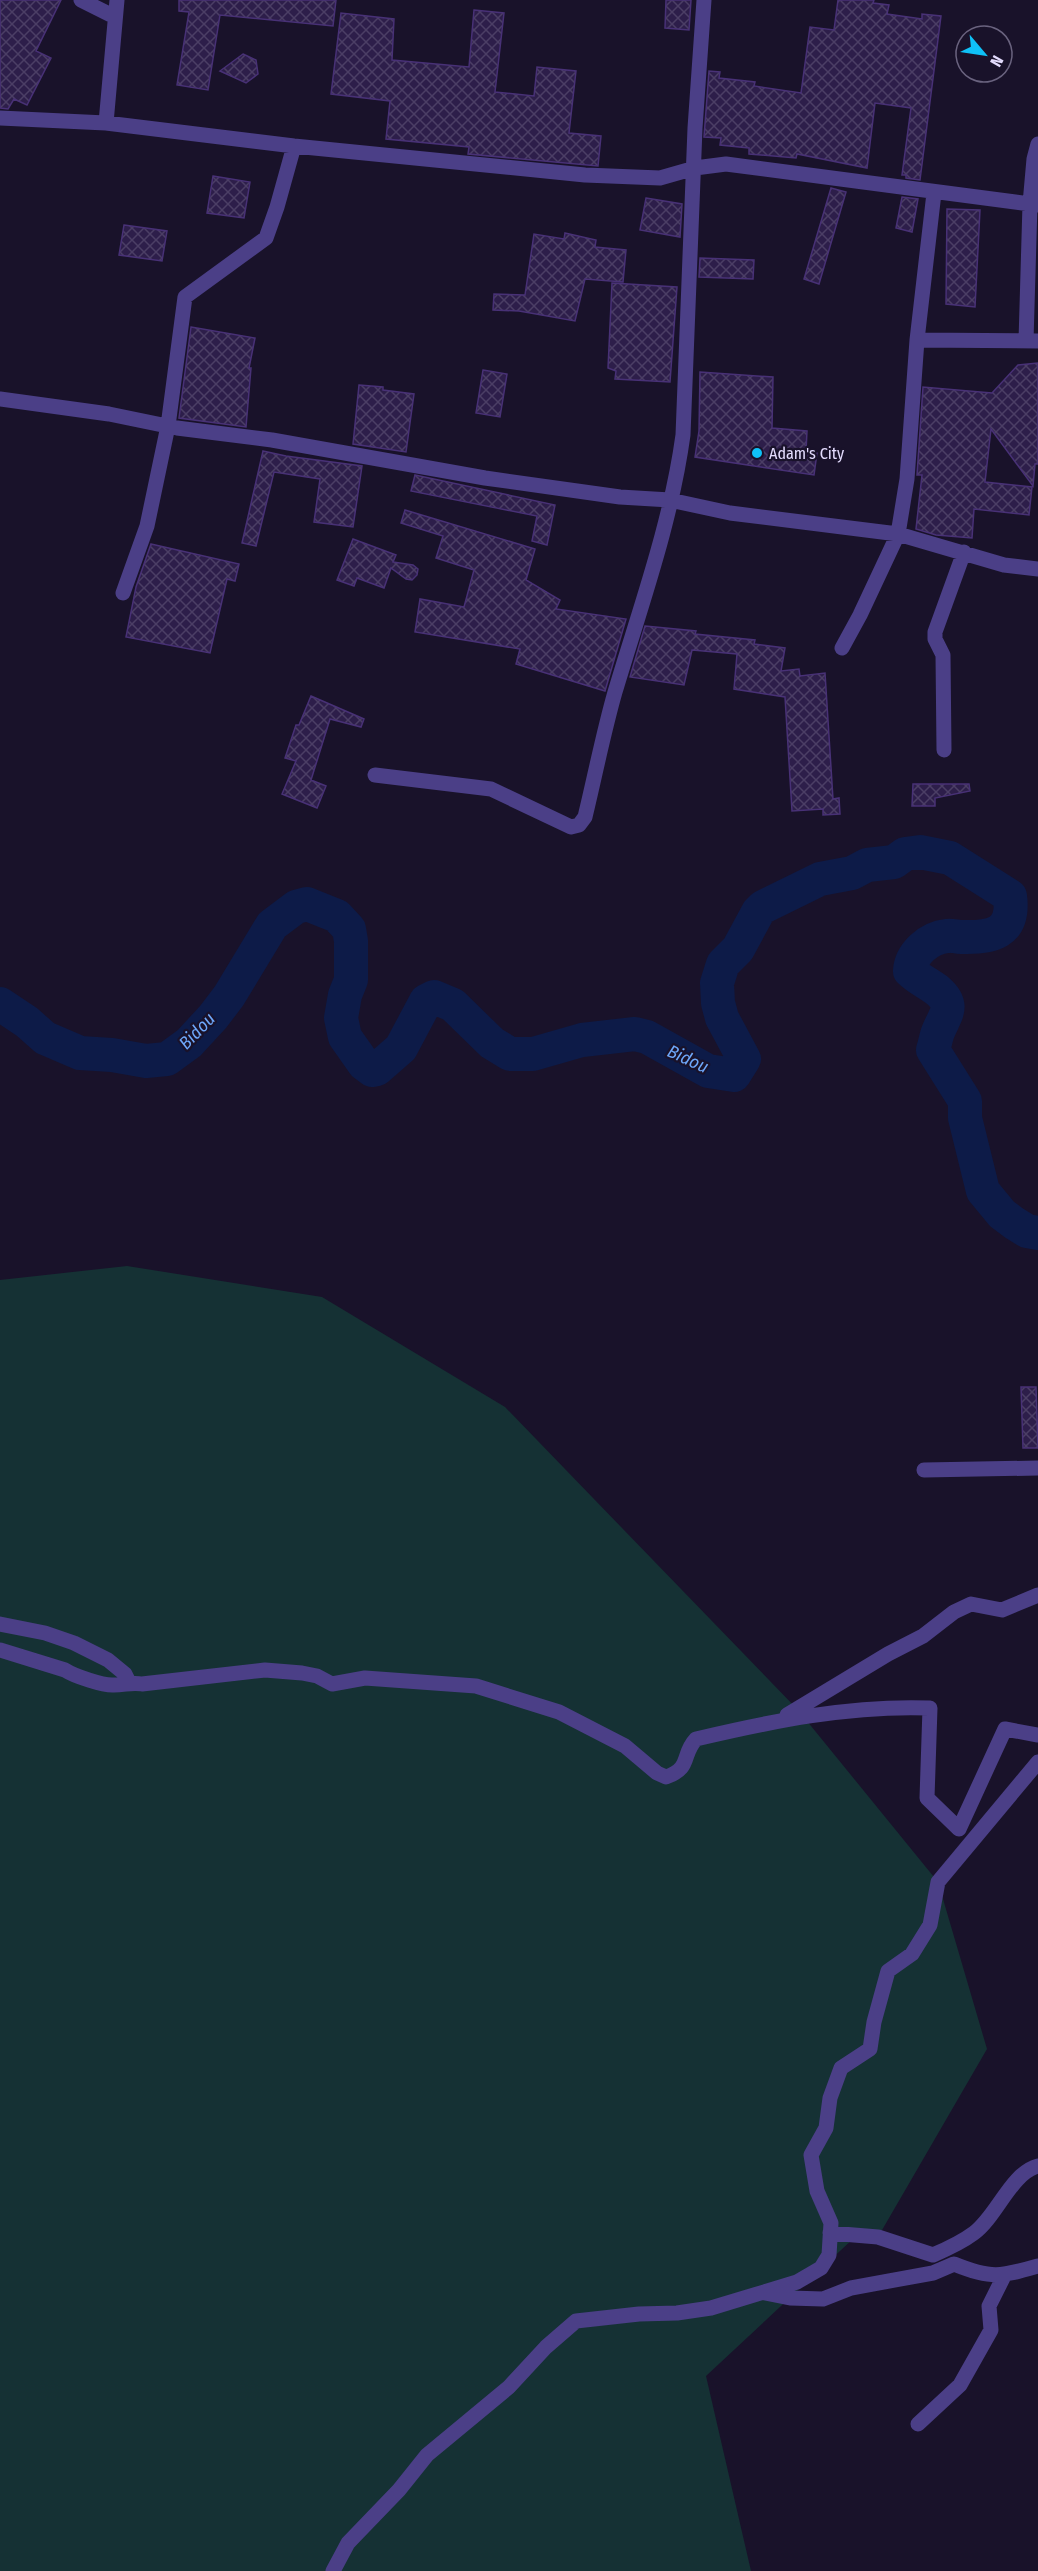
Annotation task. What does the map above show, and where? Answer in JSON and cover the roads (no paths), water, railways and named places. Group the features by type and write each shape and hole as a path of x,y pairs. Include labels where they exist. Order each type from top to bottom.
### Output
{"street":[{"path":"81,0 115,17"},
{"path":"106,123 117,0"},
{"path":"375,775 491,789 571,827 579,825 585,817 608,718 670,500 683,435 695,128 704,0"},
{"path":"0,118 106,123 294,146 585,175 660,178 694,168 726,164 1034,205"},
{"path":"917,340 1032,341 1034,159 1038,144"},
{"path":"123,593 147,526 168,426 185,297 266,238 294,146"},
{"path":"842,648 898,534 907,479 917,340 934,193"},
{"path":"0,399 272,440 528,484 670,500 730,513 898,534 1004,565 1038,568"},
{"path":"944,750 943,655 935,639 935,632 964,552"},
{"path":"924,1470 1038,1468"},
{"path":"773,1722 798,1710 888,1654 923,1636 954,1612 971,1604 1002,1610 1038,1595"},
{"path":"0,1624 45,1633 74,1643 108,1660 117,1670 125,1674 129,1682"},
{"path":"0,1650 14,1652 65,1670 74,1676 89,1678 102,1684 118,1685 129,1682 142,1684 265,1670 317,1676 332,1684 365,1677 476,1686 559,1712 624,1746 657,1773 666,1777 677,1773 686,1763 688,1747 696,1739 773,1722 896,1707 930,1708 927,1798 959,1829 1005,1729 1038,1735"},
{"path":"333,2571 348,2544 399,2490 427,2455 509,2387 546,2347 576,2321 711,2308 797,2282 821,2268 829,2255 831,2223 818,2191 811,2155 826,2127 830,2098 841,2068 870,2049 874,2022 888,1971 912,1954 930,1925 938,1882 1038,1762"},
{"path":"830,2234 878,2237 933,2256 975,2233 992,2216 1021,2174 1038,2166"},
{"path":"762,2292 790,2298 823,2299 851,2288 915,2277 954,2264 980,2274 1004,2276 1038,2266"},
{"path":"918,2424 960,2385 991,2330 989,2306 1004,2276"}],"waterway":[{"name":"Bidou","path":"0,1004 27,1022 45,1038 80,1053 112,1055 146,1061 167,1059 189,1043 213,1017 229,996 272,925 296,907 307,904 337,916 349,929 351,980 345,995 341,1018 345,1037 364,1064 372,1070 377,1069 401,1048 426,1001 434,997 453,1005 492,1043 510,1054 533,1054 582,1040 635,1034 647,1037 708,1071 734,1075 744,1059 722,1018 718,1003 717,983 723,964 738,949 758,912 763,907 820,879 852,873 867,865 894,862 905,854 920,852 950,858 1010,896 1009,919 1005,926 991,934 972,937 940,937 927,943 917,953 910,971 937,990 948,1006 933,1050 965,1101 965,1118 983,1191 1002,1214 1027,1231 1038,1233"}],"place":[{"name":"Adam's City","path":"757,453"}]}
